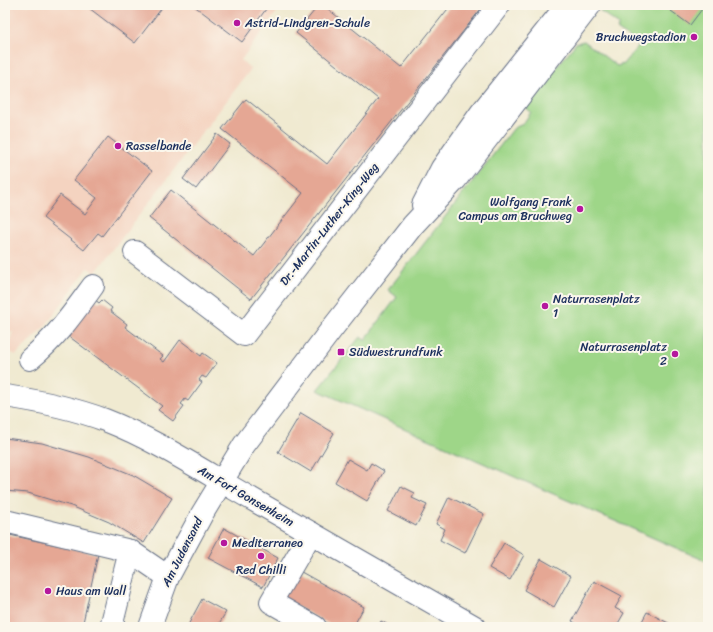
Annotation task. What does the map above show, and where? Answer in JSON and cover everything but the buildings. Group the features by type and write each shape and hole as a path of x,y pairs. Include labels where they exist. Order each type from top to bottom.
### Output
{"street":[{"name":"Dr.-Martin-Luther-King-Weg","path":"135,252 244,335 499,5"},
{"path":"413,225 442,168 481,113 567,5"},
{"path":"221,481 244,445 331,330 413,225 456,179 590,5"},
{"path":"30,359 45,347 63,327 93,286"},
{"name":"Am Fort Gonsenheim","path":"5,396 35,400 58,406 105,420 138,435 475,627"},
{"name":"Am Judensand","path":"150,627 168,577 221,481"},
{"path":"5,521 130,551 168,577"},
{"path":"311,533 271,602 315,627"},
{"path":"112,627 130,551"}],"shaded area":[{"path":"5,5 282,5 241,60 251,69 95,273 88,268 45,326 16,355 6,350 13,332 5,332"}],"green space":[{"name":"Wolfgang Frank Campus am Bruchweg","path":"605,5 708,5 708,562 317,390 360,337 365,340 397,297 388,290 514,128 523,124 531,112 525,107 576,43 584,41 617,66 623,64 639,45 617,29 619,25 600,11"}],"place":[{"name":"Astrid-Lindgren-Schule","path":"237,23"},
{"name":"Bruchwegstadion","path":"694,37"},
{"name":"Rasselbande","path":"118,146"},
{"name":"Wolfgang Frank Campus am Bruchweg","path":"580,209"},
{"name":"Naturrasenplatz 1","path":"545,306"},
{"name":"Südwestrundfunk","path":"341,352"},
{"name":"Naturrasenplatz 2","path":"675,354"},
{"name":"Mediterraneo","path":"224,543"},
{"name":"Red Chilli","path":"261,556"},
{"name":"Haus am Wall","path":"48,591"}]}
